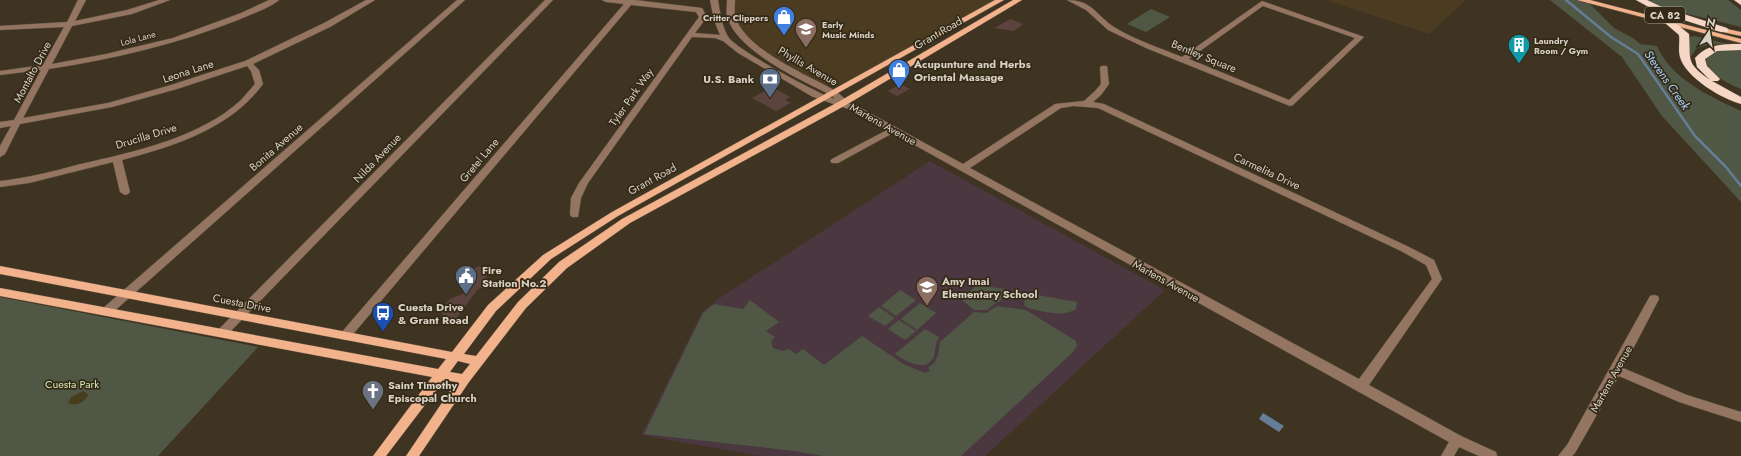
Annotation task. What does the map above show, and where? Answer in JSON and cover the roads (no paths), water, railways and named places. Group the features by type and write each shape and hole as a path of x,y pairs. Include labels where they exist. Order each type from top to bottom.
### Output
{"highway":[{"path":"1640,0 1659,9 1724,30"},
{"path":"1670,23 1684,34 1684,56 1689,67 1703,79 1741,101"},
{"path":"1741,47 1722,47 1707,51 1700,58 1702,67 1713,77 1741,93"}],"main road":[{"name":"Grant Road","path":"379,456 482,319 503,296 526,275 559,249 615,214 1000,0"},
{"name":"Grant Road","path":"412,456 478,361 522,305 563,265 626,221 843,103 1018,0"},
{"name":"CA 82","path":"1582,0 1741,41"},
{"name":"CA 82","path":"1605,0 1741,34"},
{"name":"Cuesta Drive","path":"0,270 478,361"},
{"path":"0,292 465,379"}],"street":[{"name":"Montalto Drive","path":"0,154 82,0"},
{"path":"0,28 69,24 129,12 166,0"},
{"name":"Lola Lane","path":"0,73 46,68 129,52 194,33 250,13 275,0"},
{"name":"Leona Lane","path":"0,125 109,105 174,88 248,62 327,25 370,0"},
{"name":"Bonita Avenue","path":"106,312 461,0"},
{"name":"Nilda Avenue","path":"222,333 548,0"},
{"path":"606,0 707,4 718,20 726,39"},
{"name":"Phyllis Avenue","path":"732,0 730,5 735,24 748,42 783,65 834,93 843,103"},
{"name":"Bentley Square","path":"1070,0 1089,8 1111,28 1149,46 1183,60 1290,102 1360,37 1262,3 1183,60"},
{"path":"1087,0 1096,6 1111,28"},
{"name":"Gretel Lane","path":"345,336 630,1"},
{"name":"Tyler Park Way","path":"575,215 576,198 584,183 703,17 707,4"},
{"name":"Phyllis Avenue","path":"689,35 716,36 726,39 754,58 824,99 843,103"},
{"name":"Drucilla Drive","path":"0,184 18,182 117,158 191,135 216,122 236,108 252,94 259,84 255,70 248,62"},
{"path":"1086,103 1098,93 1105,84 1104,68"},
{"name":"Carmelita Drive","path":"963,168 1058,106 1072,102 1086,103 1101,106 1405,248 1430,263 1437,279 1361,386"},
{"name":"Martens Avenue","path":"843,103 1457,440 1491,456"},
{"path":"835,161 893,130"},
{"path":"117,158 125,192"},
{"name":"Martens Avenue","path":"1564,456 1571,449 1654,299"},
{"path":"1616,370 1683,399 1741,417"},
{"path":"1447,456 1457,440"}],"water":[{"path":"1263,413 1284,426 1279,432 1259,419"}],"waterway":[{"name":"Stevens Creek","path":"1566,0 1611,37 1638,54 1695,136 1726,167 1741,186"}],"place":[{"name":"Critter Clippers","path":"784,36"},
{"name":"Early Music Minds","path":"806,48"},
{"name":"Laundry Room / Gym","path":"1519,64"},
{"name":"Acupunture and Herbs Oriental Massage","path":"899,90"},
{"name":"U.S. Bank","path":"770,98"},
{"name":"Fire Station No.2","path":"466,296"},
{"name":"Amy Imai Elementary School","path":"927,306"},
{"name":"Cuesta Drive & Grant Road","path":"383,332"},
{"name":"Saint Timothy Episcopal Church","path":"373,410"}],"park label":[{"name":"Cuesta Park","path":"72,384"}]}
